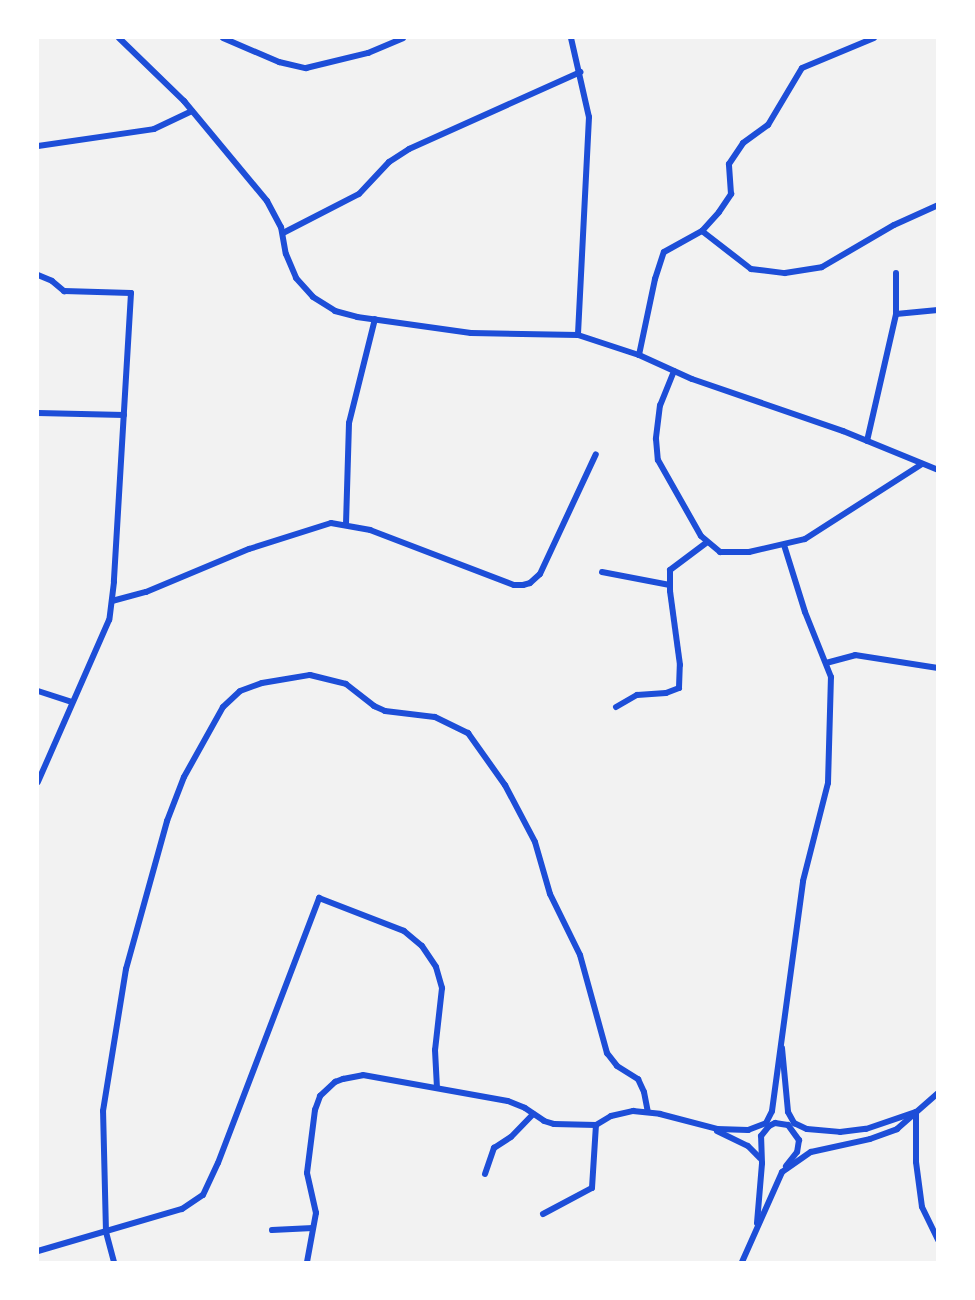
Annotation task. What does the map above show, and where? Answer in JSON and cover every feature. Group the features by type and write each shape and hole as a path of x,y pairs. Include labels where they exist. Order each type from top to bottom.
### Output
{"street":[{"path":"119,38 192,111 271,207 283,233 290,266 313,297 335,310 375,320 471,333 578,335 639,355 674,371 867,441 938,470"},
{"path":"223,38 279,62 306,68 368,53 404,38"},
{"path":"571,38 589,117 578,335"},
{"path":"639,355 655,279 664,252 702,231 731,194 729,164 743,143 768,125 802,68 874,38"},
{"path":"283,233 350,200 388,162 409,149 580,72"},
{"path":"38,146 154,129 192,111"},
{"path":"702,231 751,269 785,273 822,267 894,225 938,205"},
{"path":"867,441 896,314 896,273"},
{"path":"38,275 52,281 64,291 131,293 109,620 38,782"},
{"path":"896,314 938,310"},
{"path":"346,524 348,423 375,320"},
{"path":"674,371 660,405 656,440 658,459 706,543 720,552 739,554 815,534 922,464"},
{"path":"38,413 124,415"},
{"path":"112,601 146,592 249,549 331,523 370,530 514,585 530,583 540,574 596,454"},
{"path":"616,707 637,695 666,693 679,688 676,620 670,570 706,543"},
{"path":"307,1263 316,1214 307,1173 315,1110 320,1096 335,1082 363,1075 516,1103 554,1124 596,1125 620,1113 648,1112 708,1127 748,1130 766,1123 772,1111 781,1025 802,881 828,783 831,677 805,612 784,544"},
{"path":"602,572 670,585"},
{"path":"826,663 855,655 938,668"},
{"path":"114,1263 106,1232 103,1111 126,969 167,821 184,777 223,707 240,691 262,683 310,675 346,684 384,711 435,717 468,733 505,785 535,842 550,894 580,955 607,1053 617,1066 638,1079 644,1092 648,1112"},
{"path":"38,691 72,702"},
{"path":"38,1251 182,1209 202,1195 218,1164 319,898 404,931 422,946 436,967 442,988 435,1050 437,1088"},
{"path":"781,1025 785,1101 794,1123 807,1129 840,1132 866,1129 916,1112"},
{"path":"782,1172 811,1152 870,1139 897,1129 938,1093"},
{"path":"916,1112 916,1162 922,1207 938,1240"},
{"path":"485,1174 494,1148 511,1137 533,1114"},
{"path":"742,1263 782,1172 799,1146 797,1134 788,1125 775,1123 764,1131 760,1143 762,1163 756,1229"},
{"path":"543,1214 592,1188 596,1125"},
{"path":"708,1127 755,1150 762,1163"},
{"path":"272,1230 313,1228"}]}
